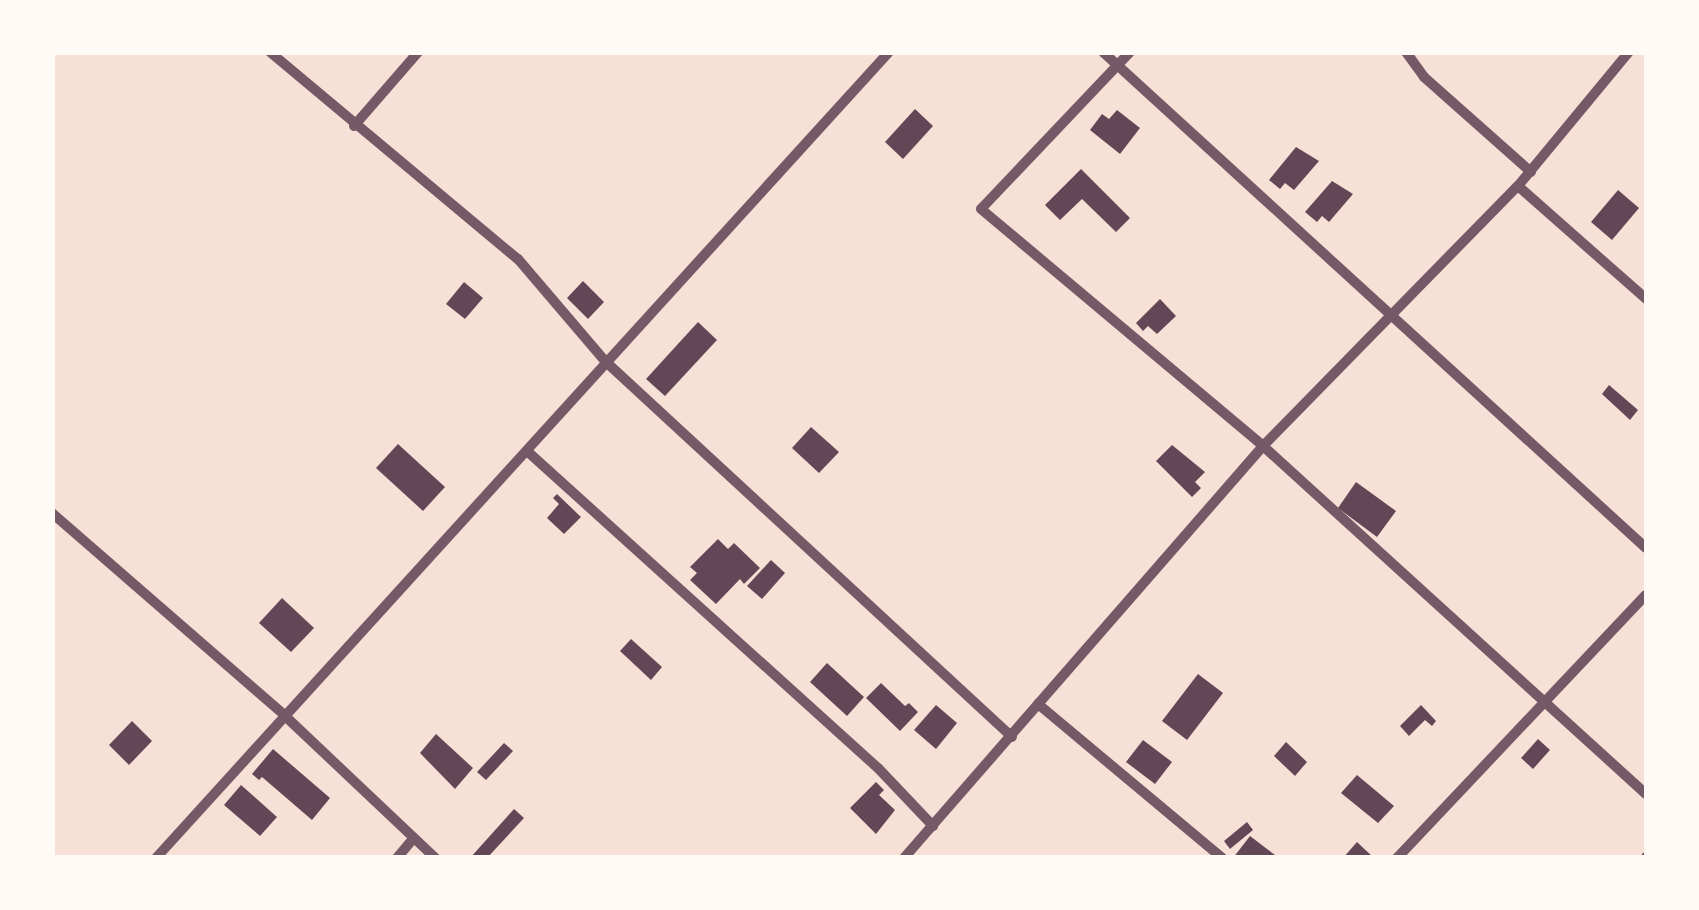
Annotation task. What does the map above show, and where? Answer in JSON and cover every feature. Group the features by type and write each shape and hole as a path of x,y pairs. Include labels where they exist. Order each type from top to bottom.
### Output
{"street":[{"path":"270,52 518,259 605,361 1012,738"},
{"path":"354,126 418,52"},
{"path":"156,858 889,52"},
{"path":"1103,52 1395,314 1646,548"},
{"path":"1130,52 981,210 1263,446 1548,700 1646,794"},
{"path":"1406,52 1424,77 1472,124 1531,172"},
{"path":"904,858 1263,446 1518,186 1629,52"},
{"path":"1518,186 1646,300"},
{"path":"526,451 878,768 933,826"},
{"path":"52,513 284,715 435,858"},
{"path":"1397,858 1646,595"},
{"path":"1038,704 1222,858"},
{"path":"397,858 414,838"}],"building":[{"path":"915,109 933,126 903,159 885,142"},
{"path":"1117,110 1140,128 1120,154 1090,130 1102,114 1109,119"},
{"path":"1296,147 1319,161 1294,190 1285,183 1280,189 1269,180"},
{"path":"1081,169 1130,218 1116,232 1082,199 1060,220 1045,205"},
{"path":"1332,181 1353,194 1329,222 1322,216 1317,222 1305,212"},
{"path":"1618,190 1639,208 1612,240 1591,222"},
{"path":"583,281 604,302 588,319 567,298"},
{"path":"464,282 483,298 465,319 446,304"},
{"path":"1160,299 1176,316 1157,334 1148,326 1143,331 1136,323"},
{"path":"698,322 717,340 665,396 646,379"},
{"path":"1609,385 1638,410 1630,420 1602,394"},
{"path":"811,427 839,452 819,473 792,448"},
{"path":"398,444 445,487 423,511 376,468"},
{"path":"1172,445 1205,472 1195,482 1201,488 1192,497 1156,461"},
{"path":"1356,482 1396,511 1377,537 1338,508"},
{"path":"557,494 581,517 564,534 547,518 559,504 553,498"},
{"path":"718,539 728,549 734,543 760,568 744,584 740,579 716,604 690,580 697,573 690,567"},
{"path":"771,560 785,573 762,599 747,586"},
{"path":"282,598 314,628 291,652 259,623"},
{"path":"631,639 662,667 651,680 620,651"},
{"path":"827,663 864,697 847,716 810,682"},
{"path":"1198,674 1223,693 1187,740 1162,721"},
{"path":"881,683 905,706 909,703 918,712 900,731 866,698"},
{"path":"936,705 957,723 936,749 914,730"},
{"path":"1421,705 1436,721 1432,726 1425,720 1409,736 1400,726"},
{"path":"132,721 152,741 129,765 109,745"},
{"path":"436,734 473,768 455,789 420,753"},
{"path":"1538,739 1550,750 1533,769 1521,758"},
{"path":"1143,740 1172,762 1155,784 1126,762"},
{"path":"1286,742 1307,762 1295,776 1274,756"},
{"path":"504,743 513,751 486,780 477,772"},
{"path":"273,749 330,798 312,820 262,777 259,780 252,774"},
{"path":"1357,775 1394,806 1378,823 1341,793"},
{"path":"876,782 884,790 879,795 895,810 876,834 850,808"},
{"path":"241,785 277,817 260,836 224,805"},
{"path":"514,809 524,818 487,858 470,858"},
{"path":"1247,822 1253,830 1230,849 1224,841"},
{"path":"1250,836 1279,858 1233,858"},
{"path":"1357,842 1374,858 1343,858"}]}
